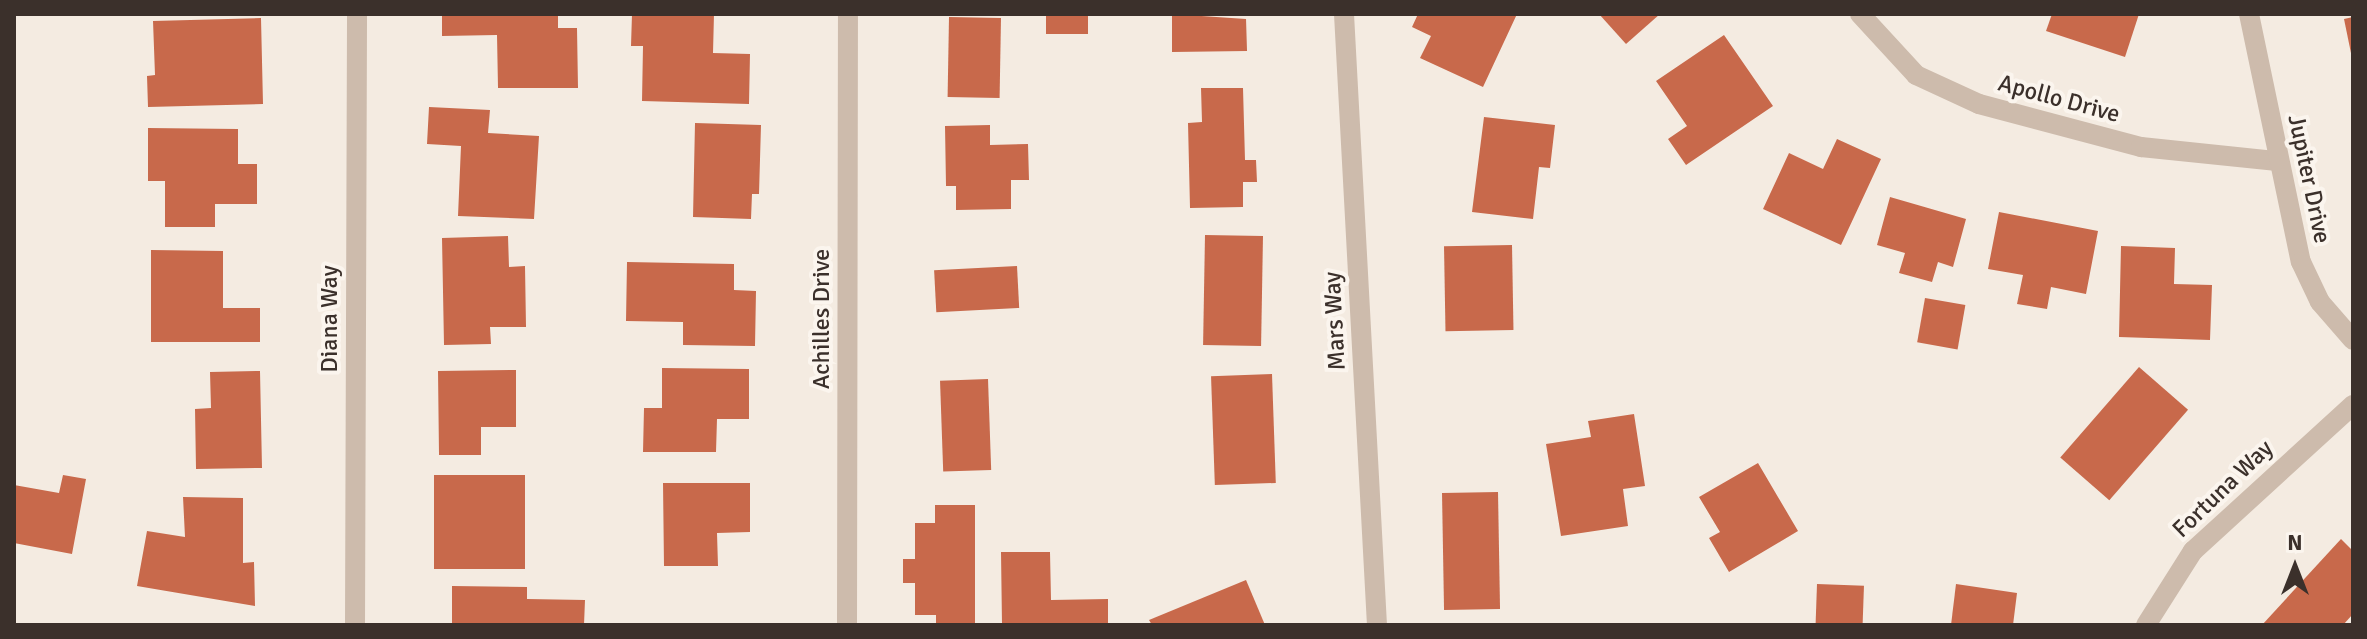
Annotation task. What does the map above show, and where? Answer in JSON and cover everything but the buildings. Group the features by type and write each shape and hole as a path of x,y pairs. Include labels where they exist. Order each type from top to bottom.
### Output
{"street":[{"name":"Diana Way","path":"355,625 357,14"},
{"name":"Achilles Drive","path":"847,625 848,14"},
{"name":"Mars Way","path":"1344,14 1377,625"},
{"name":"Apollo Drive","path":"1860,14 1916,75 1979,104 2141,147 2277,161"},
{"name":"Jupiter Drive","path":"2249,14 2277,161 2301,262 2320,302 2353,340"},
{"name":"Fortuna Way","path":"2146,625 2193,551 2353,405"}]}
